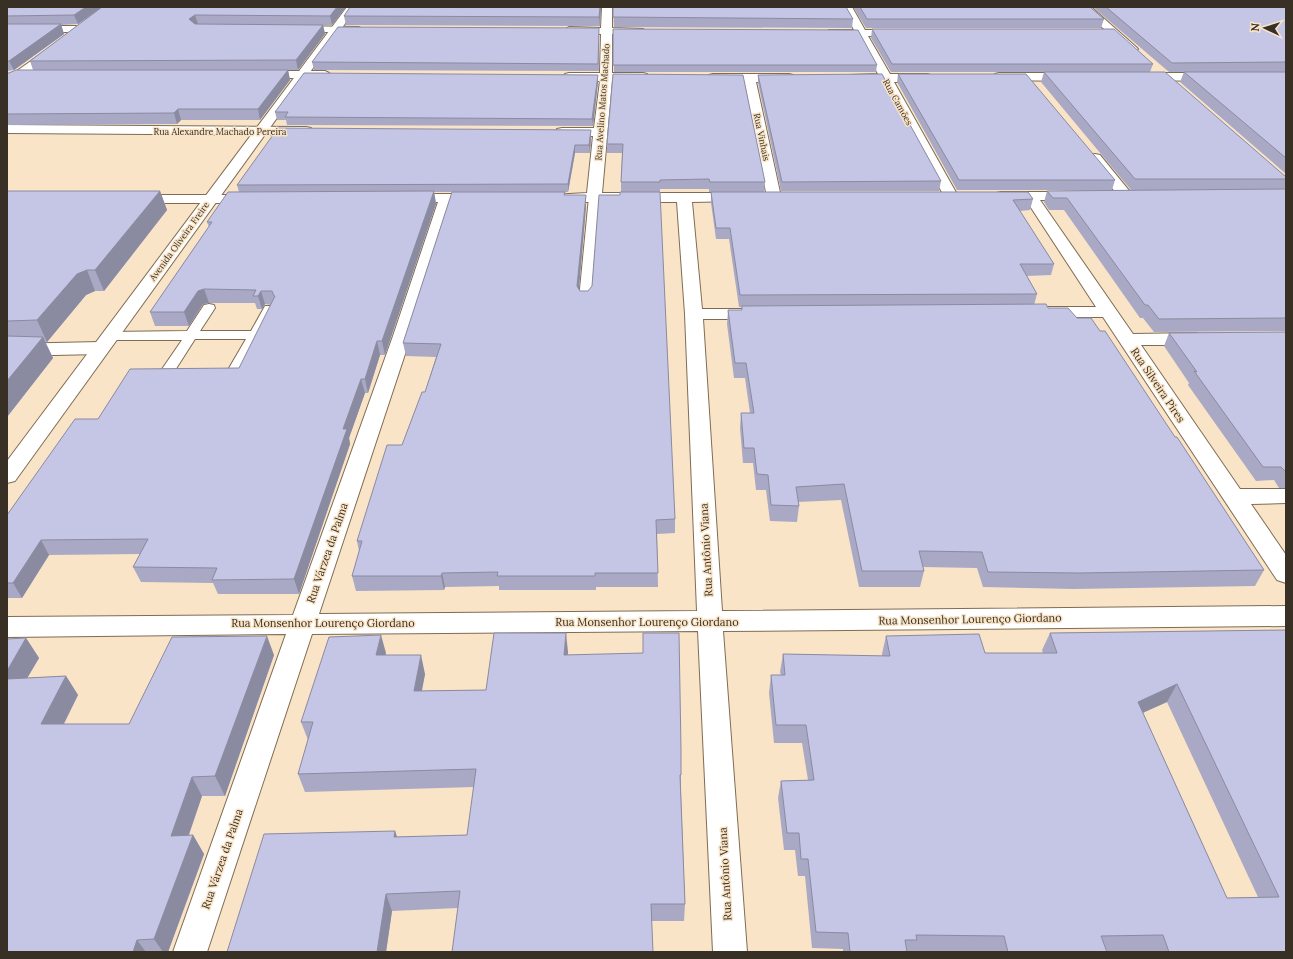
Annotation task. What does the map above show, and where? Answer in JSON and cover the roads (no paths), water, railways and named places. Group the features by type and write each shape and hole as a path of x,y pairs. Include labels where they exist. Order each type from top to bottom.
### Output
{"street":[{"name":"Avenida Oliveira Freire","path":"7,476 104,342 352,7"},
{"name":"Rua Avelino Matos Machado","path":"594,197 606,77 607,7"},
{"name":"Rua Camões","path":"847,7 885,78 958,196 935,196"},
{"path":"1085,7 1142,57"},
{"path":"7,29 84,27 12,76 7,84"},
{"path":"282,29 367,30"},
{"path":"557,30 654,33"},
{"path":"821,33 915,33"},
{"path":"1099,33 1114,33"},
{"path":"1153,67 1176,87"},
{"path":"246,75 336,75"},
{"path":"12,76 41,76"},
{"path":"559,77 654,78"},
{"path":"988,77 1081,77"},
{"path":"1028,77 1038,89"},
{"path":"1127,77 1225,77"},
{"path":"702,78 797,78"},
{"name":"Rua Vinhais","path":"750,78 763,197"},
{"path":"845,78 941,78"},
{"name":"Rua Alexandre Machado Pereira","path":"7,129 322,131"},
{"path":"546,132 601,132"},
{"path":"1087,148 1119,196 1141,196"},
{"path":"987,196 1089,196"},
{"name":"Rua Silveira Pires","path":"1030,196 1286,574"},
{"name":"Rua Antônio Viana","path":"684,197 694,314 710,622 730,952"},
{"path":"542,198 790,197"},
{"path":"392,198 494,198"},
{"name":"Rua Várzea da Palma","path":"190,952 402,336 447,198"},
{"path":"117,199 266,199"},
{"path":"1028,312 1108,312"},
{"path":"694,314 774,314"},
{"path":"1128,340 1215,339"},
{"path":"7,350 104,342"},
{"path":"1234,497 1286,496"},
{"name":"Rua Monsenhor Lourenço Giordano","path":"7,627 302,623 710,622 1286,616"}],"lane":[{"path":"585,299 594,197"},
{"path":"167,372 208,308"},
{"path":"232,375 270,309"},
{"path":"104,342 191,335 255,335"}]}
